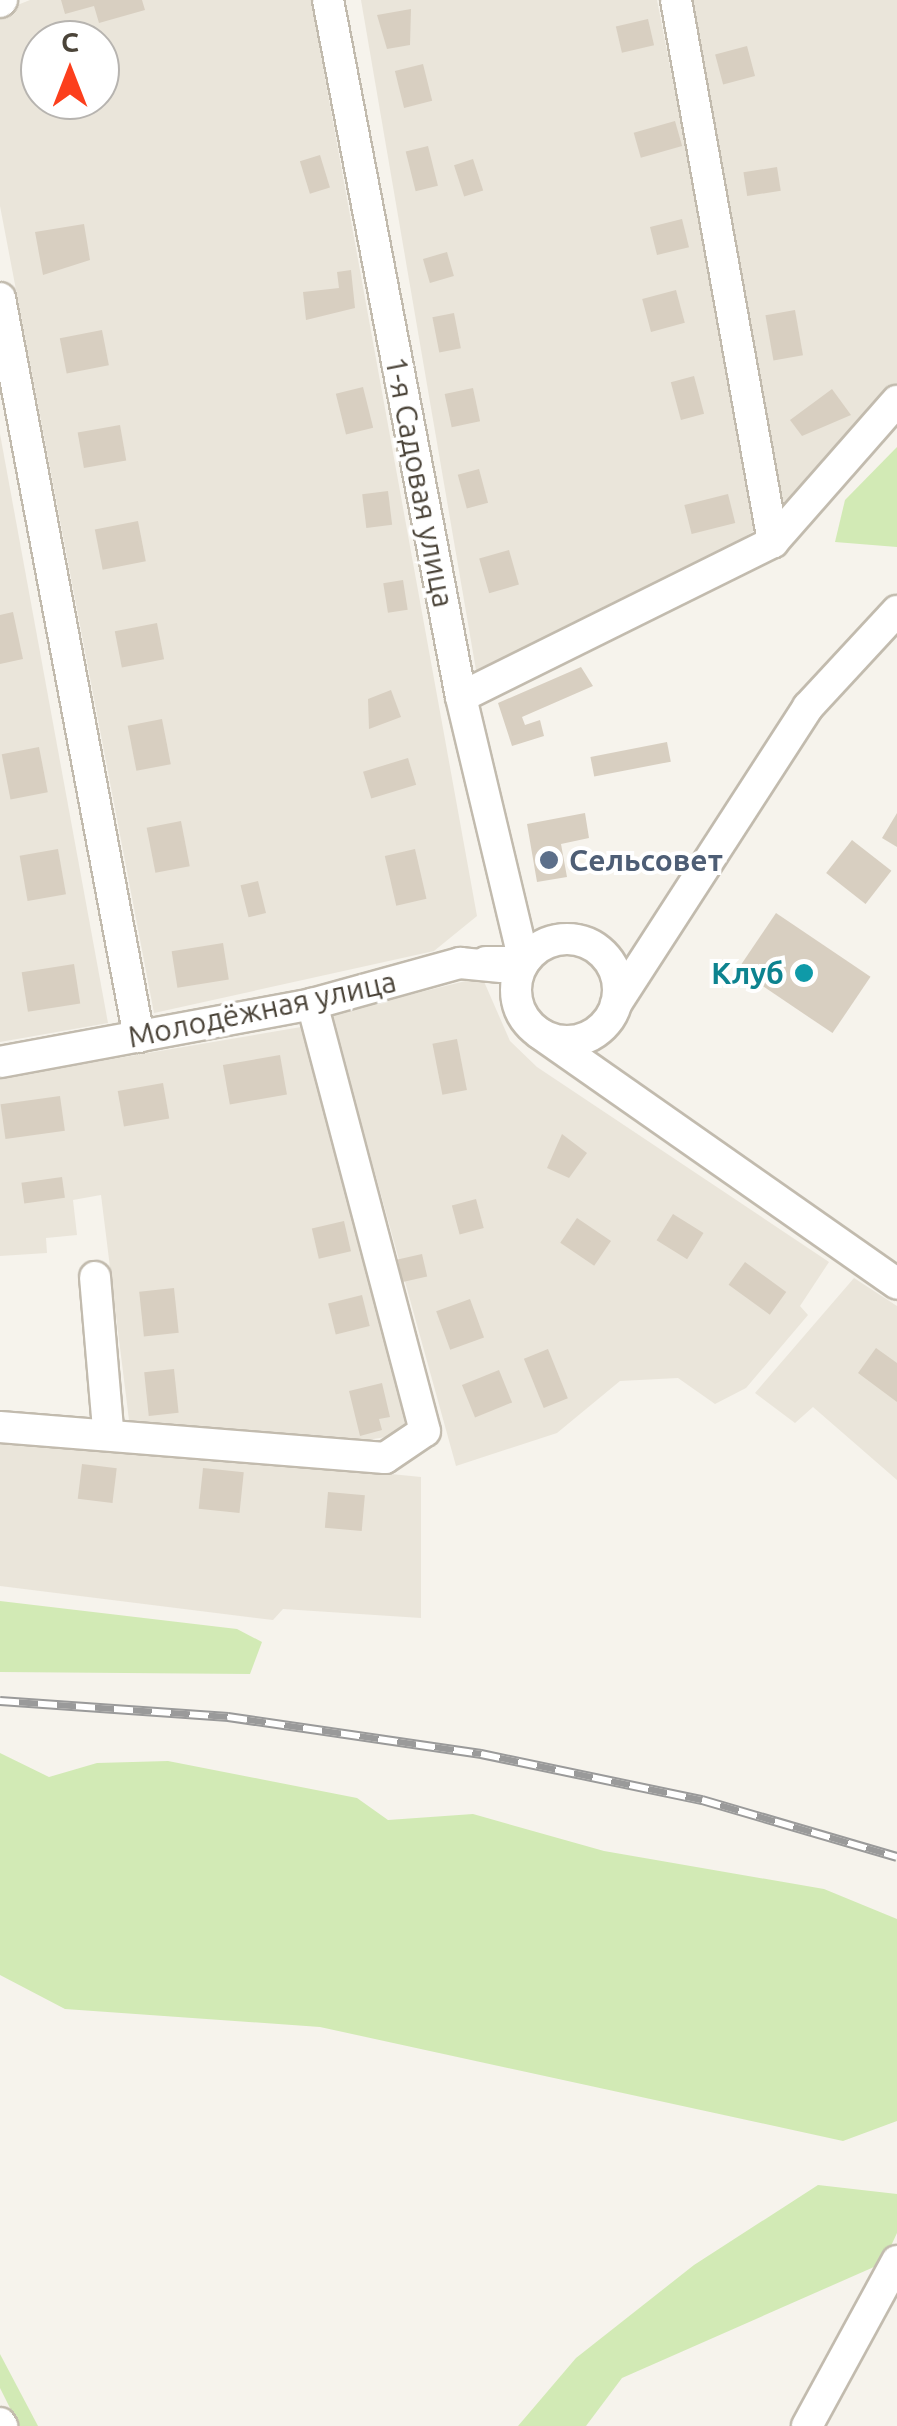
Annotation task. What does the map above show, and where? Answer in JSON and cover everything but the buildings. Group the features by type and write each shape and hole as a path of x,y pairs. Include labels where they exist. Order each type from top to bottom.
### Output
{"street":[{"name":"1-я Садовая улица","path":"328,0 461,697 520,973"},
{"path":"676,0 773,542"},
{"path":"0,298 139,1037"},
{"path":"461,697 773,542 897,401"},
{"path":"539,1033 586,1040 612,1012 808,707 897,610"},
{"path":"657,941 596,947 566,938 520,973 520,1010 539,1033 897,1284"},
{"path":"596,947 617,976 604,1063 615,1086"},
{"name":"Молодёжная улица","path":"0,1062 312,1004 486,962 520,973"},
{"path":"0,1427 108,1430 385,1458 425,1431 312,1004"},
{"path":"95,1277 108,1430"},
{"path":"807,2426 897,2261"}],"shaded area":[{"path":"30,0 311,0 477,916 434,951 154,1013 0,206 0,12"},
{"path":"361,0 657,0 760,527 695,569 476,670"},
{"path":"690,0 897,0 897,383 782,509"},
{"path":"0,434 108,1023 0,1042"},
{"path":"482,977 510,1041 537,1067 829,1262 800,1306 808,1315 746,1388 715,1404 678,1378 620,1381 557,1433 456,1466 331,1014"},
{"path":"307,1026 410,1433 349,1443 129,1420 101,1195 73,1200 77,1235 46,1238 47,1253 0,1256 0,1078"},
{"path":"854,1278 897,1306 897,1480 813,1407 795,1423 755,1393"},
{"path":"0,1435 421,1477 421,1618 283,1609 273,1620 0,1586"}],"green space":[{"path":"897,447 897,547 835,542 845,500"},
{"path":"0,1601 237,1629 262,1642 250,1674 0,1672"},
{"path":"0,1753 49,1777 97,1763 168,1761 357,1798 388,1820 473,1814 604,1851 824,1889 897,1919 897,2121 843,2141 320,2027 65,2009 0,1975"},
{"path":"818,2185 897,2194 897,2233 883,2263 622,2378 586,2426 518,2426 576,2358 694,2265"},
{"path":"0,2354 38,2426 19,2426 0,2388"}],"railway":[{"path":"0,1701 228,1717 481,1754 702,1800 897,1857"}],"place":[{"name":"Сельсовет","path":"549,860"},
{"name":"Клуб","path":"804,973"}]}
